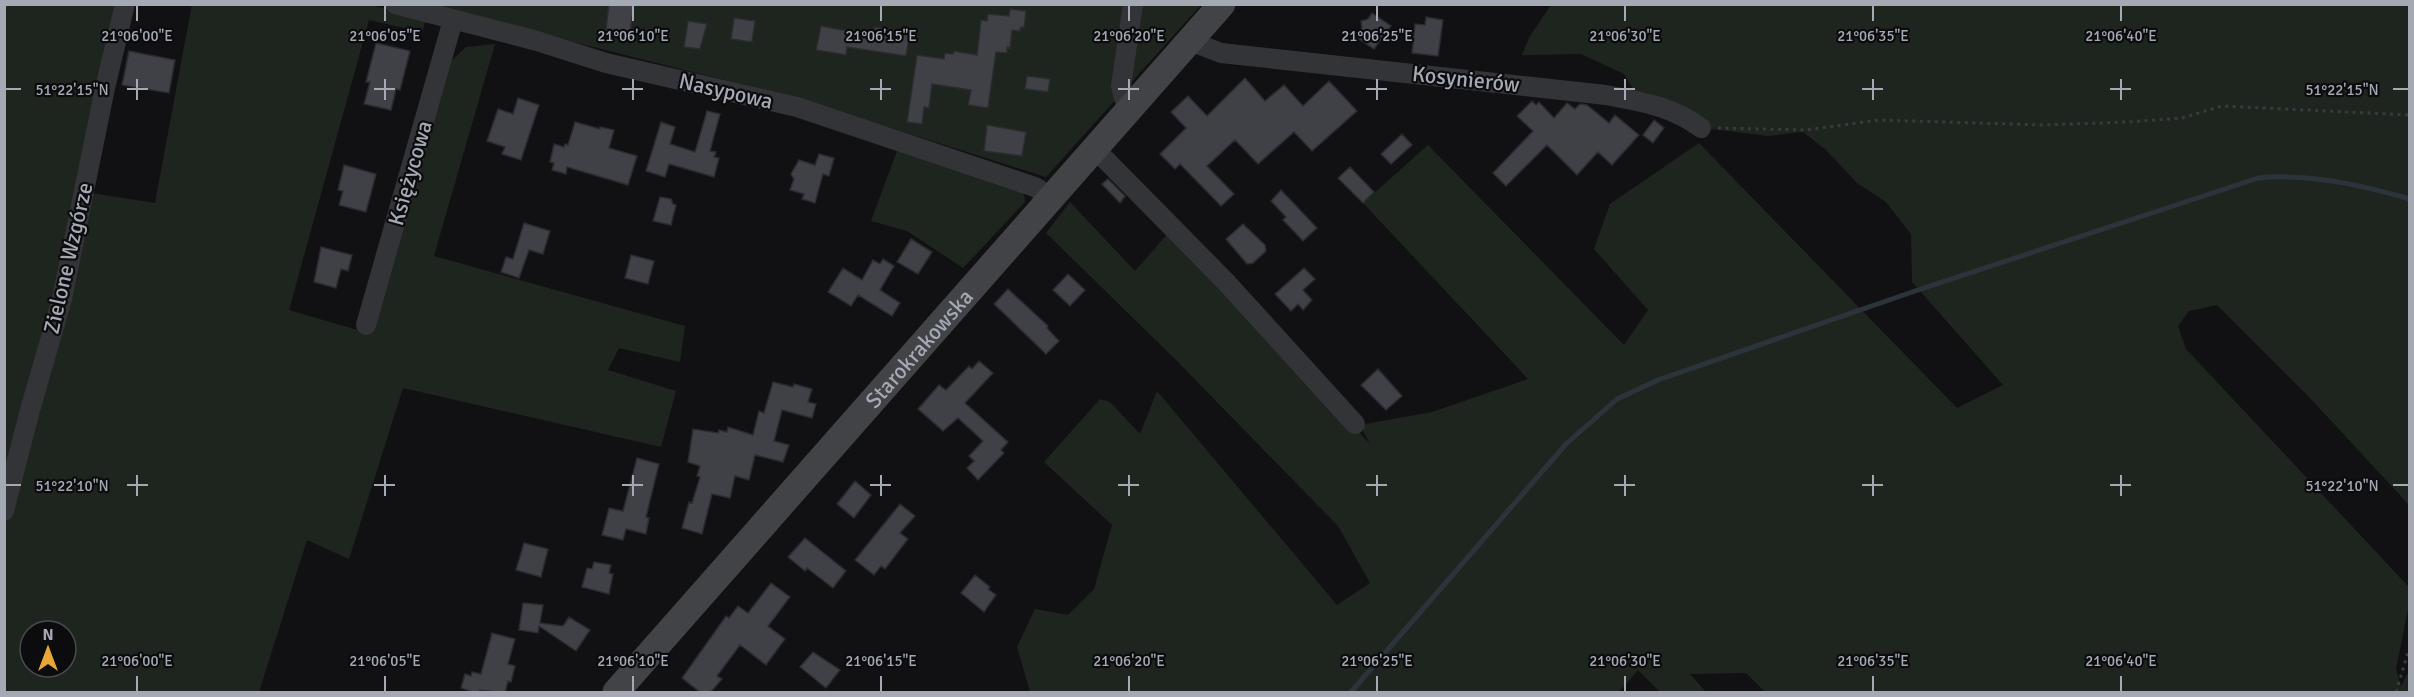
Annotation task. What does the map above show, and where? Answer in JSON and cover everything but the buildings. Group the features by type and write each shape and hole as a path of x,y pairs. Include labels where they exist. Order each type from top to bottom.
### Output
{"street":[{"name":"Zielone Wzgórze","path":"4,511 62,299 105,88 126,4"},
{"name":"Nasypowa","path":"395,4 537,41 606,63 796,107 1035,187 1052,198"},
{"path":"1131,107 1124,99 1121,86 1133,4"},
{"name":"Starokrakowska","path":"616,693 1222,4"},
{"name":"Księżycowa","path":"366,325 453,20"},
{"name":"Kosynierów","path":"1190,41 1221,53 1606,94 1682,114 1701,128"},
{"path":"1095,149 1226,282 1355,424"}],"path":[{"path":"1701,128 1806,130 1879,120 2043,125 2118,122 2182,118 2222,106 2409,115"},
{"path":"2396,693 2409,646"}],"shaded area":[{"path":"192,4 371,5 426,20 422,32 369,20 289,310 371,334 387,287 452,60 466,47 495,44 434,256 685,326 680,362 619,348 608,370 676,391 661,447 403,388 349,559 307,540 259,692 5,692 4,5 122,5 92,193 155,203"},
{"path":"426,5 1201,5 1046,177 796,98"},
{"path":"1551,5 2409,5 2409,505 2310,398 2217,305 2189,311 2178,326 2186,349 2409,587 2409,604 2396,669 2401,686 2409,671 2409,692 1765,692 1746,673 1690,674 1706,692 1660,692 1638,670 1619,692 1030,692 1017,647 1035,609 1068,615 1094,589 1112,525 1044,462 1100,399 1110,402 1140,434 1157,391 1337,605 1370,583 1338,526 1175,359 1046,233 1070,202 1135,271 1170,231 1370,444 1360,425 1432,412 1528,379 1363,203 1428,145 1624,345 1648,310 1594,249 1610,204 1699,143 1957,408 2003,385 1912,282 1911,234 1886,202 1857,183 1826,150 1803,132 1768,136 1687,126 1642,104 1624,74 1581,54 1522,55 1530,36"},
{"path":"897,151 1023,189 1025,202 963,268 907,231 871,221"}],"waterway":[{"path":"1351,692 1566,444 1617,399 1658,380 1918,290 2258,178 2296,177 2334,181 2410,199"}]}
